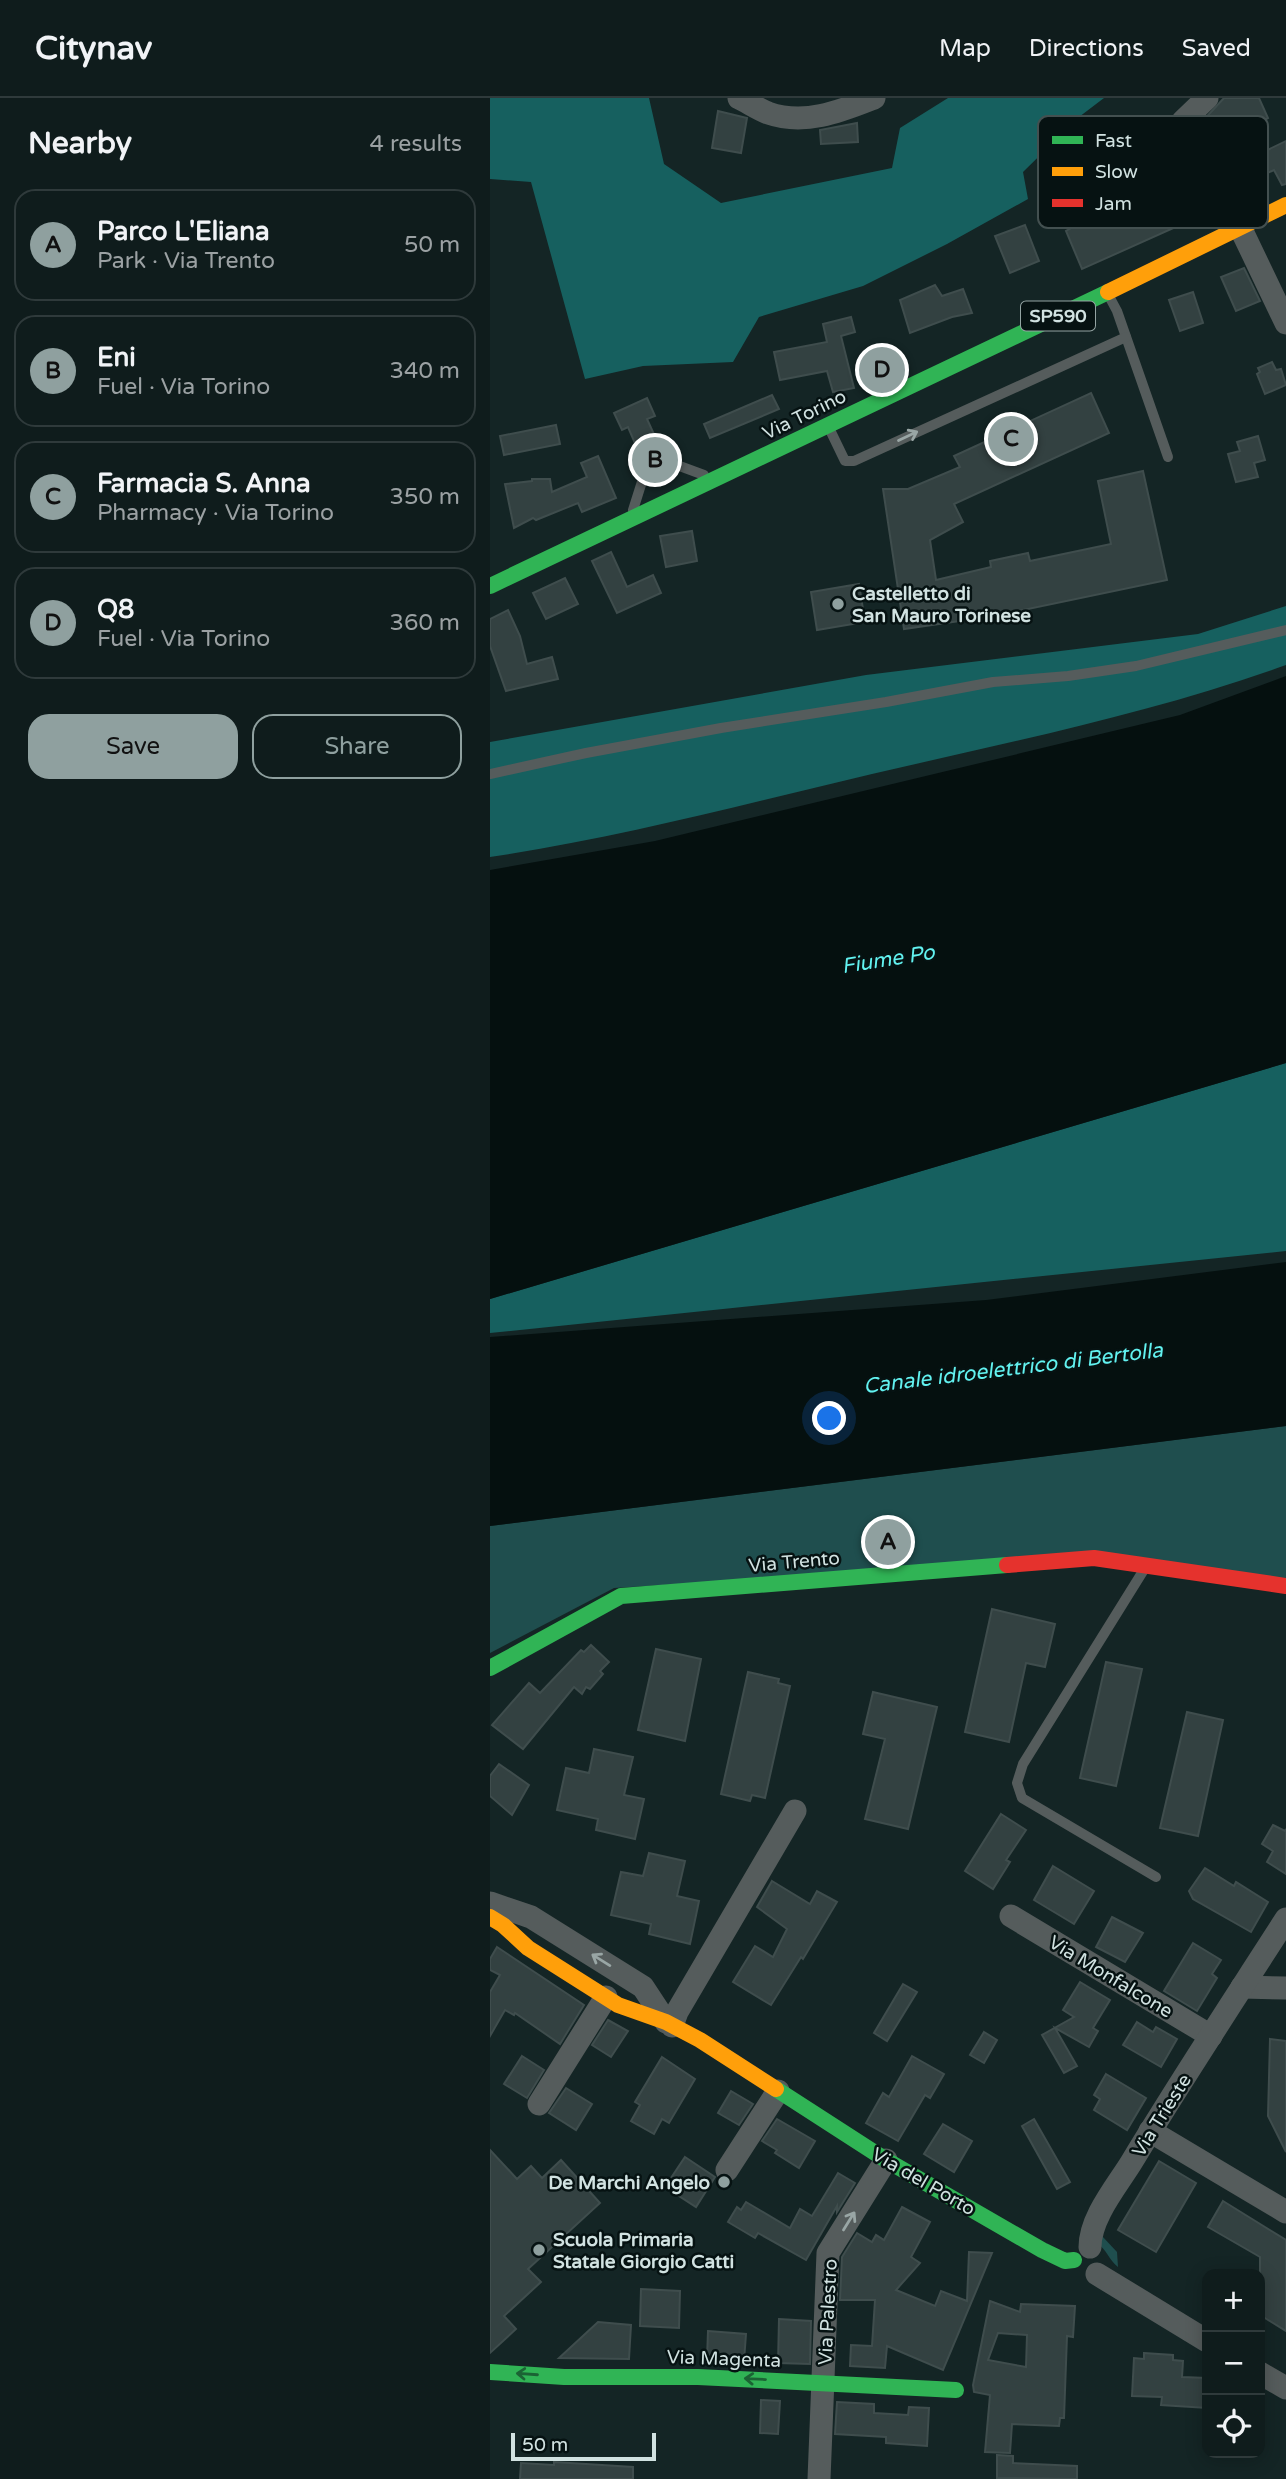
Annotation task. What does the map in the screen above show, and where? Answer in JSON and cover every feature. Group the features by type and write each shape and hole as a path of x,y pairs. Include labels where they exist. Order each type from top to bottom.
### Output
{"street":[{"path":"739,98 769,113 793,118 831,115 874,98"},
{"path":"1188,116 1206,98"},
{"name":"Via Torino","path":"1268,214 1286,205"},
{"name":"Via Torino","path":"490,586 1238,228"},
{"path":"1240,228 1286,323"},
{"name":"Via Trento","path":"490,1668 621,1597 770,1592 871,1584 1094,1558 1286,1586"},
{"path":"669,2024 795,1811"},
{"name":"Via del Porto","path":"490,1903 539,1921 636,1982 643,1987 669,2024"},
{"name":"Via Monfalcone","path":"1012,1916 1211,2036"},
{"name":"Via del Porto","path":"490,1917 522,1942 612,2001 700,2040 886,2160 1042,2250 1065,2262 1082,2254"},
{"name":"Via Trieste","path":"1082,2254 1098,2217 1150,2131 1286,1919"},
{"path":"522,1942 517,1931 522,1923 539,1921"},
{"path":"539,2104 612,2001 633,2004 638,1996 636,1982"},
{"path":"1242,1987 1286,1988"},
{"path":"727,2170 778,2091"},
{"path":"1150,2131 1286,2212"},
{"name":"Via Palestro","path":"818,2479 828,2253 886,2160"},
{"path":"1082,2254 1074,2266 1081,2275 1092,2277 1097,2274 1202,2338"},
{"name":"Via Magenta","path":"490,2372 564,2377 698,2377 956,2390"},
{"path":"1265,2375 1286,2388"}],"lane":[{"path":"1107,293 1117,311 1168,457"},
{"path":"829,425 845,461 854,461 1126,337"},
{"path":"666,461 716,479"},
{"path":"629,520 646,469"},
{"path":"490,774 586,752 993,682 1068,676 1136,666 1286,630"},
{"path":"1147,1566 1023,1764 1017,1783 1022,1798 1156,1877"}],"shaded area":[{"path":"490,98 649,98 664,164 721,203 892,168 900,128 948,98 1104,98 1080,116 1038,116 1038,157 1023,172 1028,199 863,286 759,317 733,362 643,366 585,379 531,182 490,179"},
{"path":"1286,606 1286,665 1236,682 1081,726 682,820 490,857 490,742 866,675 1198,634"},
{"path":"1286,1063 1286,1251 490,1333 490,1299"},
{"path":"1286,1426 1286,1584 1094,1558 614,1588 490,1653 490,1526"},
{"path":"1102,2236 1117,2252 1118,2267 1097,2243"}],"water":[{"name":"Fiume Po","path":"1286,676 1286,1063 490,1299 490,870 655,841 1180,715"},
{"name":"Canale idroelettrico di Bertolla","path":"1286,1262 1286,1426 490,1526 490,1337 986,1300"}],"building":[{"path":"1224,98 1259,98 1267,116 1207,116"},
{"path":"718,111 747,118 741,153 712,148"},
{"path":"857,123 858,142 821,144 820,130"},
{"path":"1286,141 1286,184 1282,185 1274,170 1268,173 1268,150"},
{"path":"1025,225 1039,261 1010,273 995,236"},
{"path":"1071,228 1173,228 1082,269 1066,231"},
{"path":"1244,268 1260,301 1236,311 1221,277"},
{"path":"935,285 942,296 963,289 972,313 952,317 910,333 900,300"},
{"path":"1193,292 1203,323 1180,331 1169,300"},
{"path":"851,317 855,332 841,336 854,388 833,392 827,371 780,380 774,352 827,342 823,324"},
{"path":"1272,362 1276,370 1281,369 1286,385 1265,394 1257,374 1260,372 1258,368"},
{"path":"1091,393 1109,433 954,504 963,522 930,540 936,580 991,567 990,561 1028,553 1030,561 1111,544 1098,481 1143,471 1167,580 994,616 904,629 883,489 908,489 960,467 954,456"},
{"path":"772,395 779,409 710,438 704,424"},
{"path":"647,398 655,416 647,419 663,454 658,463 671,473 652,481 652,464 643,462 628,427 622,430 614,413"},
{"path":"556,425 560,444 504,455 500,436"},
{"path":"1258,436 1265,460 1254,463 1258,477 1236,482 1228,454 1240,451 1237,442"},
{"path":"598,456 616,498 582,512 578,503 536,520 533,518 514,528 505,484 550,479 552,492 587,477 581,463"},
{"path":"692,531 697,561 666,567 660,536"},
{"path":"611,552 627,587 653,575 661,593 617,613 592,561"},
{"path":"565,578 578,604 546,619 533,593"},
{"name":"Castelletto di San Mauro Torinese","path":"859,584 865,622 817,630 811,592"},
{"path":"508,610 520,636 527,664 552,657 558,679 506,691 490,646 490,619"},
{"path":"992,1609 1055,1624 1045,1667 1026,1663 1009,1742 965,1732"},
{"path":"591,1645 609,1662 600,1671 603,1674 590,1689 586,1687 582,1694 574,1687 523,1749 492,1725 529,1683 540,1693 581,1650 584,1652"},
{"path":"656,1649 701,1659 685,1741 638,1730"},
{"path":"1106,1662 1142,1669 1116,1786 1080,1778"},
{"path":"748,1672 779,1679 778,1683 790,1686 765,1798 752,1795 750,1801 721,1794"},
{"path":"873,1692 937,1707 908,1829 865,1819 885,1739 863,1734"},
{"path":"1187,1712 1223,1720 1198,1836 1160,1828"},
{"path":"594,1749 633,1757 624,1795 644,1799 635,1839 596,1830 598,1819 557,1810 566,1768 589,1773"},
{"path":"499,1764 529,1785 512,1815 490,1796 490,1776"},
{"path":"1001,1814 1026,1830 1006,1860 1010,1862 993,1889 965,1871"},
{"path":"1273,1825 1285,1831 1286,1829 1286,1874 1267,1862 1273,1851 1262,1844"},
{"path":"649,1853 685,1861 677,1896 699,1901 690,1944 649,1934 651,1924 611,1915 621,1872 643,1876"},
{"path":"1053,1866 1094,1891 1074,1924 1034,1900"},
{"path":"1205,1868 1234,1886 1236,1882 1268,1902 1251,1932 1193,1899 1189,1891"},
{"path":"772,1881 810,1904 817,1891 837,1902 803,1959 801,1957 771,2005 733,1982 755,1946 773,1957 787,1929 757,1907"},
{"path":"1112,1917 1143,1933 1125,1962 1096,1947"},
{"path":"1193,1943 1221,1960 1212,1974 1217,1978 1197,2011 1164,1991"},
{"path":"497,1947 584,2005 560,2044 515,2013 514,2015 505,2010 490,2036 490,1992 500,1975 490,1970 490,1959"},
{"path":"1080,1982 1110,2000 1093,2028 1098,2031 1089,2047 1055,2028 1077,2066 1064,2073 1042,2035 1074,2017 1063,2010"},
{"path":"903,1984 917,1992 887,2041 874,2033"},
{"path":"608,2020 628,2031 611,2057 592,2045"},
{"path":"1137,2022 1153,2032 1156,2027 1177,2039 1161,2067 1123,2045"},
{"path":"984,2032 997,2040 984,2063 970,2055"},
{"path":"1270,2039 1286,2041 1286,2152 1268,2116"},
{"path":"522,2056 544,2070 527,2098 504,2084"},
{"path":"912,2056 944,2074 930,2098 925,2095 898,2141 866,2123 883,2093 889,2097"},
{"path":"662,2057 695,2079 669,2123 662,2119 654,2134 631,2121 640,2105 635,2102"},
{"path":"1106,2074 1146,2098 1127,2130 1094,2110 1100,2099 1094,2095"},
{"path":"566,2088 592,2104 576,2130 549,2113"},
{"path":"731,2091 753,2104 739,2125 718,2113"},
{"path":"777,2119 815,2141 799,2168 762,2141"},
{"path":"1034,2119 1070,2182 1057,2189 1022,2126"},
{"path":"943,2124 972,2141 954,2172 924,2154"},
{"path":"490,2150 517,2179 531,2166 542,2178 561,2160 600,2203 528,2269 541,2282 504,2316 516,2329 490,2353"},
{"path":"685,2157 715,2177 696,2207 665,2187"},
{"path":"1159,2161 1196,2183 1156,2252 1118,2230"},
{"path":"838,2173 855,2183 837,2212 837,2206 806,2260 758,2233 755,2238 728,2222 737,2207 741,2210 746,2202 790,2228 800,2209 812,2216"},
{"path":"1223,2201 1286,2240 1286,2331 1265,2318 1265,2269 1260,2269 1260,2257 1208,2227"},
{"path":"902,2207 930,2222 911,2257 920,2263 896,2290 935,2306 941,2291 967,2301 969,2252 992,2253 943,2370 887,2346 885,2368 850,2366 851,2345 872,2346 875,2300 840,2300 842,2257 857,2233 872,2242 876,2235 884,2240"},
{"path":"641,2289 680,2291 679,2328 640,2326"},
{"path":"990,2301 1020,2312 1021,2304 1075,2306 1073,2337 1067,2336 1064,2418 1060,2418 1059,2426 1012,2424 1010,2453 985,2452 990,2395 974,2392 973,2385","holes":["998,2333 1027,2335 1026,2367 988,2360"]},
{"path":"779,2319 811,2321 810,2364 778,2363"},
{"path":"598,2322 631,2325 629,2359 559,2358"},
{"path":"708,2331 746,2334 744,2361 707,2359"},
{"path":"1144,2353 1173,2355 1173,2360 1183,2361 1182,2377 1202,2378 1202,2408 1161,2405 1162,2397 1132,2396 1134,2358 1144,2359"},
{"path":"761,2400 780,2401 778,2434 760,2433"},
{"path":"837,2402 874,2404 874,2413 908,2415 909,2407 929,2408 927,2446 886,2443 886,2437 835,2434"},
{"path":"997,2455 1013,2456 1013,2463 1077,2466 1077,2479 997,2478"},
{"path":"554,2462 633,2467 633,2479 520,2479 521,2463 554,2465"}],"traffic: fast":[{"path":"490,586 1108,292"},
{"path":"490,1668 621,1596 1007,1565"},
{"path":"776,2089 886,2160 1042,2250 1065,2261 1074,2260"},
{"path":"490,2372 564,2377 698,2377 956,2390"}],"traffic: slow":[{"path":"1268,214 1286,205"},
{"path":"1108,292 1239,228"},
{"path":"490,1917 528,1948 618,2005 666,2022 700,2040 776,2089"}],"traffic: jam":[{"path":"1007,1565 1094,1558 1286,1586"}],"place":[{"name":"Q8","path":"882,370"},
{"name":"Farmacia S. Anna","path":"1011,439"},
{"name":"Eni","path":"655,460"},
{"name":"Castelletto di San Mauro Torinese","path":"838,604"},
{"name":"Parco L'Eliana","path":"888,1542"},
{"name":"De Marchi Angelo","path":"724,2182"},
{"name":"Scuola Primaria Statale Giorgio Catti","path":"539,2250"}]}
